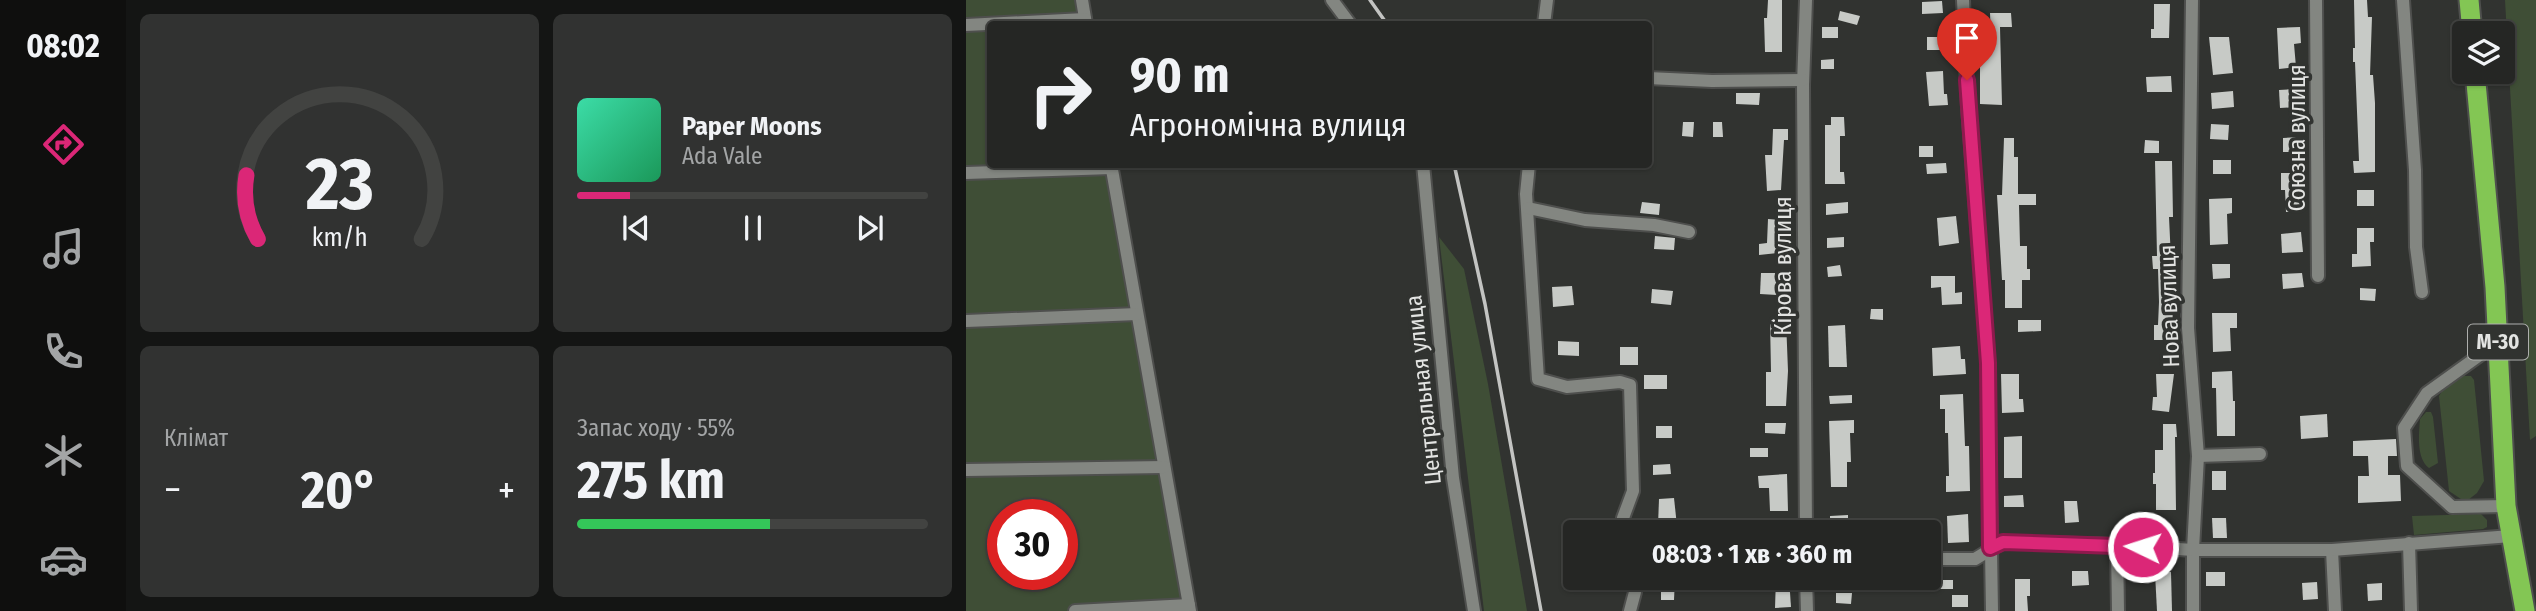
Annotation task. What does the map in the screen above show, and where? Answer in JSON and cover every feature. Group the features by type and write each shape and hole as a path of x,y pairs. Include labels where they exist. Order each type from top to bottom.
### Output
{"highway":[{"path":"2469,0 2471,21"},
{"name":"М-30","path":"2476,84 2493,254 2506,506 2525,611"}],"street":[{"path":"1082,0 1085,21"},
{"path":"1332,0 1347,21"},
{"path":"1544,21 1547,0"},
{"name":"Кірова вулиця","path":"1806,0 1803,80 1806,520"},
{"path":"1963,0 1968,107 1988,363 1992,611"},
{"name":"Нова вулиця","path":"2192,0 2188,328 2198,456 2193,611"},
{"name":"Союзна вулиця","path":"2316,0 2318,276"},
{"path":"2403,0 2415,170 2416,247 2421,292"},
{"path":"966,25 987,24"},
{"path":"1652,78 1803,80"},
{"path":"966,173 1070,168"},
{"path":"1075,611 1190,608 1111,168"},
{"name":"Центральная улица","path":"1423,168 1453,478 1474,611"},
{"path":"1529,168 1526,194 1538,379 1567,387 1620,382 1630,385 1633,491 1624,520"},
{"path":"1528,208 1585,220 1654,225 1689,232"},
{"path":"966,321 1137,314"},
{"path":"2498,342 2427,393 2404,428 2407,466 2452,507 2506,506"},
{"path":"2198,456 2260,454"},
{"path":"966,470 1164,467"},
{"path":"1941,559 1975,559 2003,542 2193,550 2332,550 2511,536"},
{"path":"2409,543 2411,611"},
{"path":"2117,545 2118,611"},
{"path":"2332,550 2335,611"},
{"path":"1630,611 1635,590"},
{"path":"1806,590 1807,611"}],"green space":[{"path":"966,0 1086,0 1090,21 987,21 987,168 1116,168 1190,611 966,611"},
{"path":"2505,0 2536,0 2536,436 2530,440 2510,84 2515,84 2515,21 2506,21"},
{"path":"1439,237 1464,269 1488,384 1527,611 1484,611"},
{"path":"2464,376 2471,376 2474,380 2484,481 2477,493 2468,500 2449,491 2439,396"},
{"path":"2426,412 2431,412 2433,417 2438,463 2429,468 2422,458 2419,445 2420,419"},
{"path":"2481,514 2487,520 2487,527 2483,529 2414,535 2412,516"}],"building":[{"path":"1768,0 1782,0 1782,52 1765,52 1764,18 1767,18"},
{"path":"2354,0 2367,0 2368,17 2372,17 2370,75 2373,75 2375,103 2375,172 2354,173 2353,161 2359,161 2353,62"},
{"path":"1942,1 1943,13 1922,14 1922,2"},
{"path":"2154,4 2170,4 2169,38 2151,38 2151,29 2154,29"},
{"path":"1840,11 1860,16 1857,25 1838,20"},
{"path":"1990,13 2011,13 2012,27 2000,27 2002,105 1980,104 1980,40 1991,39"},
{"path":"1822,27 1838,27 1838,38 1822,38"},
{"path":"2300,27 2301,43 2294,44 2296,67 2279,69 2277,28"},
{"path":"1927,37 1945,37 1945,50 1927,50"},
{"path":"2209,37 2229,37 2233,73 2213,75"},
{"path":"1834,59 1834,69 1821,69 1821,60"},
{"path":"1943,71 1944,94 1947,94 1948,105 1929,106 1926,72"},
{"path":"2171,76 2172,92 2147,92 2146,77"},
{"path":"2295,89 2296,107 2280,108 2279,90"},
{"path":"2233,91 2234,107 2212,109 2211,93"},
{"path":"1736,93 1760,93 1759,105 1736,104"},
{"path":"1831,117 1844,117 1845,136 1840,136 1840,172 1844,172 1845,184 1825,184 1825,125 1831,125"},
{"path":"1683,122 1694,122 1693,137 1682,136"},
{"path":"1713,122 1722,122 1723,137 1713,137"},
{"path":"2211,124 2229,125 2228,140 2210,139"},
{"path":"1773,129 1788,129 1788,140 1784,140 1781,190 1767,191 1765,155 1772,155"},
{"path":"2300,137 2300,152 2283,152 2283,138"},
{"path":"2004,138 2014,138 2014,157 2018,157 2018,194 2036,194 2036,205 2019,205 2020,246 2027,246 2027,269 2030,269 2030,280 2022,280 2022,308 2005,308 2005,280 2002,280 1997,195 2002,195"},
{"path":"2145,140 2159,141 2159,153 2144,153"},
{"path":"1919,146 1933,146 1933,157 1919,157"},
{"path":"2213,160 2231,160 2231,174 2213,174"},
{"path":"2155,161 2172,161 2173,217 2169,217 2172,340 2154,340 2159,302 2158,269 2153,269 2152,256 2157,256"},
{"path":"1946,163 1947,173 1927,174 1926,164"},
{"path":"2281,173 2301,173 2303,211 2286,212 2285,190 2281,190"},
{"path":"2357,190 2374,190 2374,206 2357,206"},
{"path":"2232,198 2232,213 2227,214 2228,244 2210,245 2209,199"},
{"path":"1642,202 1660,204 1659,215 1640,213"},
{"path":"1848,202 1848,213 1826,215 1826,204"},
{"path":"1956,216 1959,243 1939,246 1937,218"},
{"path":"1768,219 1781,220 1780,242 1786,241 1786,252 1759,255 1759,244 1767,243"},
{"path":"2357,228 2374,228 2374,242 2370,242 2371,266 2352,267 2352,254 2357,254"},
{"path":"2301,232 2303,252 2282,253 2281,234"},
{"path":"1655,236 1675,238 1674,250 1654,249"},
{"path":"1844,237 1844,247 1827,248 1827,238"},
{"path":"2212,264 2230,264 2230,278 2213,279"},
{"path":"1840,265 1842,276 1828,277 1827,267"},
{"path":"1761,273 1777,273 1777,295 1760,294"},
{"path":"2302,273 2304,287 2283,289 2282,274"},
{"path":"1931,276 1955,276 1955,293 1962,292 1962,304 1942,305 1941,287 1931,288"},
{"path":"1572,286 1574,305 1553,307 1552,287"},
{"path":"2360,288 2376,289 2375,301 2360,300"},
{"path":"1652,289 1673,291 1671,305 1651,303"},
{"path":"1871,309 1883,309 1883,320 1870,319"},
{"path":"2212,313 2237,313 2237,328 2230,328 2231,351 2213,352"},
{"path":"1770,320 1786,320 1786,406 1766,406 1766,372 1771,372"},
{"path":"2018,320 2041,320 2041,331 2018,332"},
{"path":"1845,325 1847,367 1829,367 1828,326"},
{"path":"1558,341 1579,342 1579,356 1558,355"},
{"path":"1960,346 1961,359 1965,359 1966,374 1933,376 1932,348"},
{"path":"1620,347 1638,347 1638,365 1620,365"},
{"path":"2232,371 2235,436 2217,436 2216,388 2212,388 2212,372"},
{"path":"2001,374 2019,374 2019,399 2023,399 2024,412 2002,413"},
{"path":"2156,374 2174,374 2169,412 2152,410 2153,397 2157,397"},
{"path":"1644,375 1667,375 1667,389 1644,389"},
{"path":"1963,394 1965,446 1969,446 1970,491 1946,492 1946,476 1949,476 1948,433 1945,433 1945,409 1940,409 1940,395"},
{"path":"1852,395 1852,403 1830,404 1829,396"},
{"path":"2327,414 2328,437 2301,439 2300,416"},
{"path":"1854,420 1854,433 1850,433 1851,462 1847,462 1847,487 1831,487 1829,421"},
{"path":"1765,423 1786,423 1785,434 1765,433"},
{"path":"2163,424 2176,424 2176,510 2156,510 2156,484 2153,484 2153,473 2155,450 2163,450"},
{"path":"1656,426 1672,426 1672,438 1656,438"},
{"path":"2022,436 2022,478 2004,478 2004,437"},
{"path":"2396,439 2397,456 2388,456 2388,475 2400,475 2401,501 2358,503 2358,476 2369,476 2368,456 2353,456 2353,441"},
{"path":"1750,448 1768,448 1768,457 1750,457"},
{"path":"1670,464 1671,474 1653,475 1653,465"},
{"path":"2212,471 2226,471 2226,490 2212,490"},
{"path":"1787,474 1788,511 1770,511 1769,488 1759,488 1758,476"},
{"path":"2023,495 2024,507 2004,507 2004,496"},
{"path":"1674,498 1676,520 1658,520 1659,499"},
{"path":"2064,501 2077,501 2079,522 2065,523"},
{"path":"1968,514 1969,542 1948,543 1947,516"},
{"path":"1848,515 1848,520 1830,520 1830,516"},
{"path":"2212,518 2226,518 2227,538 2213,538"},
{"path":"2072,571 2088,571 2089,585 2072,586"},
{"path":"2171,572 2172,611 2157,611 2155,573"},
{"path":"2206,572 2225,572 2225,586 2206,586"},
{"path":"2015,579 2030,579 2028,611 2015,611"},
{"path":"1941,580 1953,580 1953,589 1941,589"},
{"path":"2317,582 2318,599 2303,600 2302,583"},
{"path":"2382,583 2382,600 2368,601 2367,584"},
{"path":"1661,590 1674,590 1674,600 1661,600"},
{"path":"1776,590 1790,590 1791,607 1775,608"},
{"path":"1836,593 1852,593 1851,604 1836,603"},
{"path":"1952,595 1968,595 1968,607 1952,607"}],"railway":[{"path":"1370,0 1385,21"},
{"path":"1455,168 1485,304 1541,611"}],"route":[{"path":"1967,80 1988,363 1990,548 2003,542 2143,547"}]}
